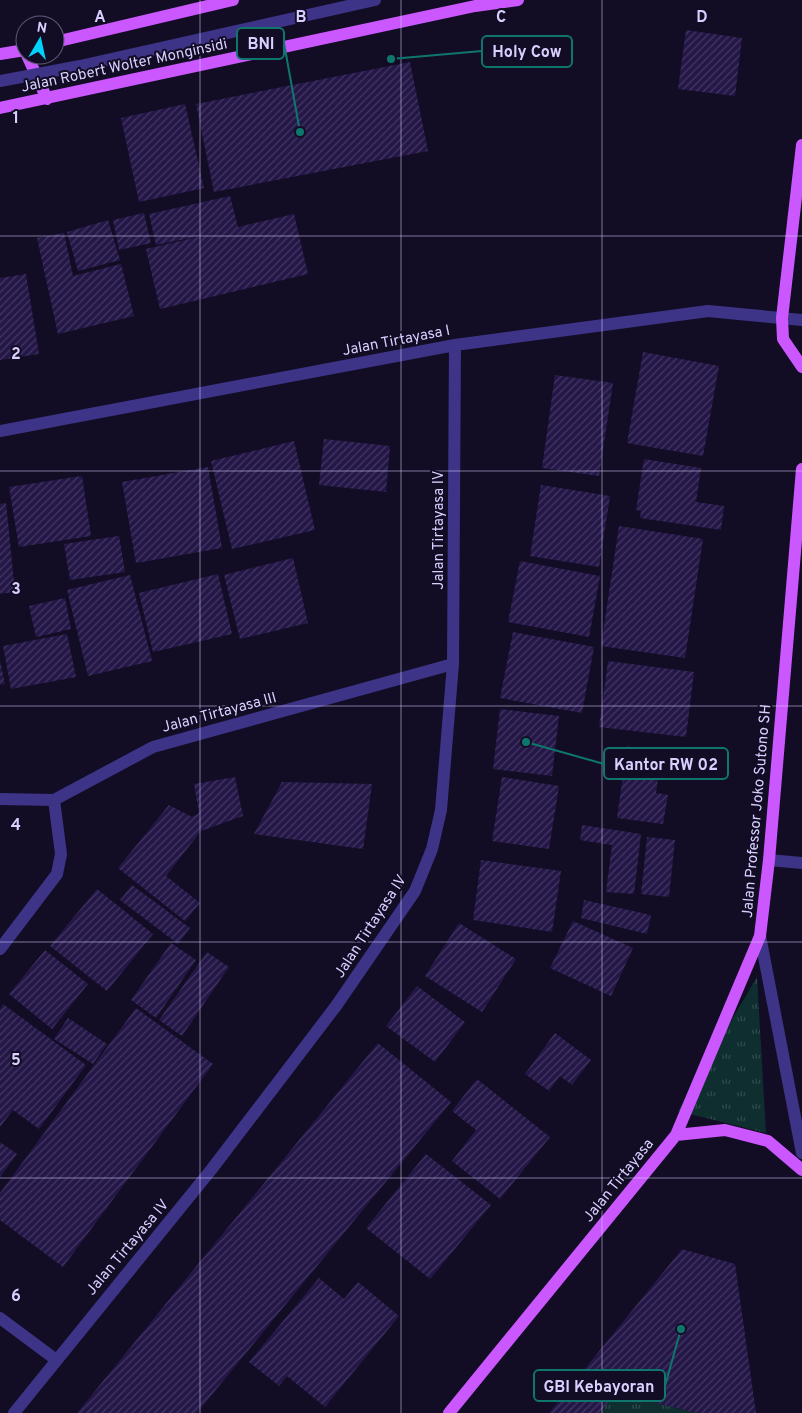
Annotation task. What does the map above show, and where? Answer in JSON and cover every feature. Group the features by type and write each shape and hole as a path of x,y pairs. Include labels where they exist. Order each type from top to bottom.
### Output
{"main road":[{"path":"65,40 233,0"},
{"name":"Jalan Robert Wolter Monginsidi","path":"0,108 475,6 518,0"},
{"path":"0,54 15,52"},
{"path":"32,65 47,99"},
{"path":"802,145 782,318 782,338 802,367"},
{"name":"Jalan Professor Joko Sutono SH","path":"760,936 800,534 802,469"},
{"name":"Jalan Tirtayasa","path":"449,1413 676,1135 760,936"},
{"path":"676,1135 725,1130 768,1141 802,1170"}],"street":[{"path":"0,81 80,66 376,0"},
{"name":"Jalan Tirtayasa I","path":"0,431 456,345 708,311 802,320"},
{"name":"Jalan Tirtayasa IV","path":"14,1413 55,1359 217,1163 336,1006 415,891 432,849 441,810 453,664 456,345"},
{"name":"Jalan Tirtayasa III","path":"0,799 54,800 153,747 453,664"},
{"path":"0,949 57,874 61,854 54,800"},
{"path":"769,860 802,863"},
{"name":"Jalan Professor Joko Sutono SH","path":"760,936 802,1153"},
{"path":"0,1318 55,1359"}],"green space":[{"path":"757,977 766,1133 678,1111"},
{"path":"614,1393 698,1413 601,1413"}],"building":[{"path":"686,30 742,38 735,96 678,89"},
{"path":"410,62 428,151 214,192 196,104"},
{"path":"185,104 204,188 139,202 121,118"},
{"path":"230,196 238,227 294,214 308,274 160,309 146,249 215,233 156,245 149,214"},
{"path":"144,213 151,243 119,250 113,220"},
{"path":"108,220 120,260 78,271 67,232"},
{"path":"64,233 73,276 121,264 134,316 58,334 37,238"},
{"path":"26,274 39,354 0,360 0,278"},
{"path":"643,352 719,366 703,456 627,443"},
{"path":"555,375 613,383 599,476 542,468"},
{"path":"324,439 390,446 386,492 319,485"},
{"path":"294,441 315,530 232,549 211,461"},
{"path":"644,459 701,468 696,502 724,506 721,530 640,518 641,511 636,510"},
{"path":"208,467 222,548 136,563 122,482"},
{"path":"82,476 91,536 19,547 9,487"},
{"path":"541,485 610,496 599,567 530,556"},
{"path":"6,503 15,592 0,594 0,504"},
{"path":"619,526 703,539 685,658 601,646"},
{"path":"119,536 125,572 70,580 64,544"},
{"path":"293,558 308,623 240,639 224,575"},
{"path":"520,561 600,576 589,637 508,622"},
{"path":"218,574 232,634 153,652 139,593"},
{"path":"130,575 152,661 88,676 67,590"},
{"path":"65,598 71,629 36,637 29,606"},
{"path":"513,632 594,647 582,713 500,698"},
{"path":"67,634 76,677 11,689 3,646"},
{"path":"0,661 5,684 0,685"},
{"path":"608,661 694,672 686,737 599,727"},
{"path":"500,709 559,716 552,776 493,769"},
{"path":"627,746 662,751 656,793 668,795 663,824 617,818"},
{"path":"235,777 243,816 201,831 166,876 200,903 185,921 118,868 169,805 192,817 199,813 194,784"},
{"path":"502,777 559,786 549,849 492,841"},
{"path":"282,782 372,784 363,849 254,834"},
{"path":"582,825 641,834 634,894 606,892 612,845 580,840"},
{"path":"647,837 675,840 669,897 641,894"},
{"path":"481,860 561,871 552,932 473,920"},
{"path":"132,885 190,928 178,944 120,900"},
{"path":"97,889 153,934 107,991 50,946"},
{"path":"584,900 651,915 647,934 581,918"},
{"path":"573,921 633,948 611,996 550,968"},
{"path":"459,923 516,959 482,1012 425,976"},
{"path":"171,943 196,960 156,1018 131,1000"},
{"path":"45,950 88,984 52,1029 9,994"},
{"path":"207,952 229,967 182,1036 159,1020"},
{"path":"417,986 465,1022 435,1062 386,1026"},
{"path":"3,1004 86,1065 39,1129 13,1110 0,1127 0,1009"},
{"path":"136,1008 213,1064 63,1267 0,1220 0,1193"},
{"path":"68,1018 107,1044 93,1064 54,1039"},
{"path":"555,1033 591,1060 572,1085 560,1076 549,1091 525,1074"},
{"path":"378,1043 451,1102 197,1413 77,1413"},
{"path":"477,1079 550,1137 500,1199 452,1161 476,1130 452,1111"},
{"path":"0,1142 17,1154 0,1177"},
{"path":"426,1154 491,1205 430,1279 366,1228"},
{"path":"682,1249 735,1264 756,1413 698,1413 614,1393 601,1413 549,1413"},
{"path":"319,1278 344,1299 358,1282 399,1316 325,1407 287,1376 279,1386 249,1362"}],"place":[{"name":"Holy Cow","path":"391,59"},
{"name":"BNI","path":"300,132"},
{"name":"Kantor RW 02","path":"526,742"},
{"name":"GBI Kebayoran","path":"681,1329"}]}
